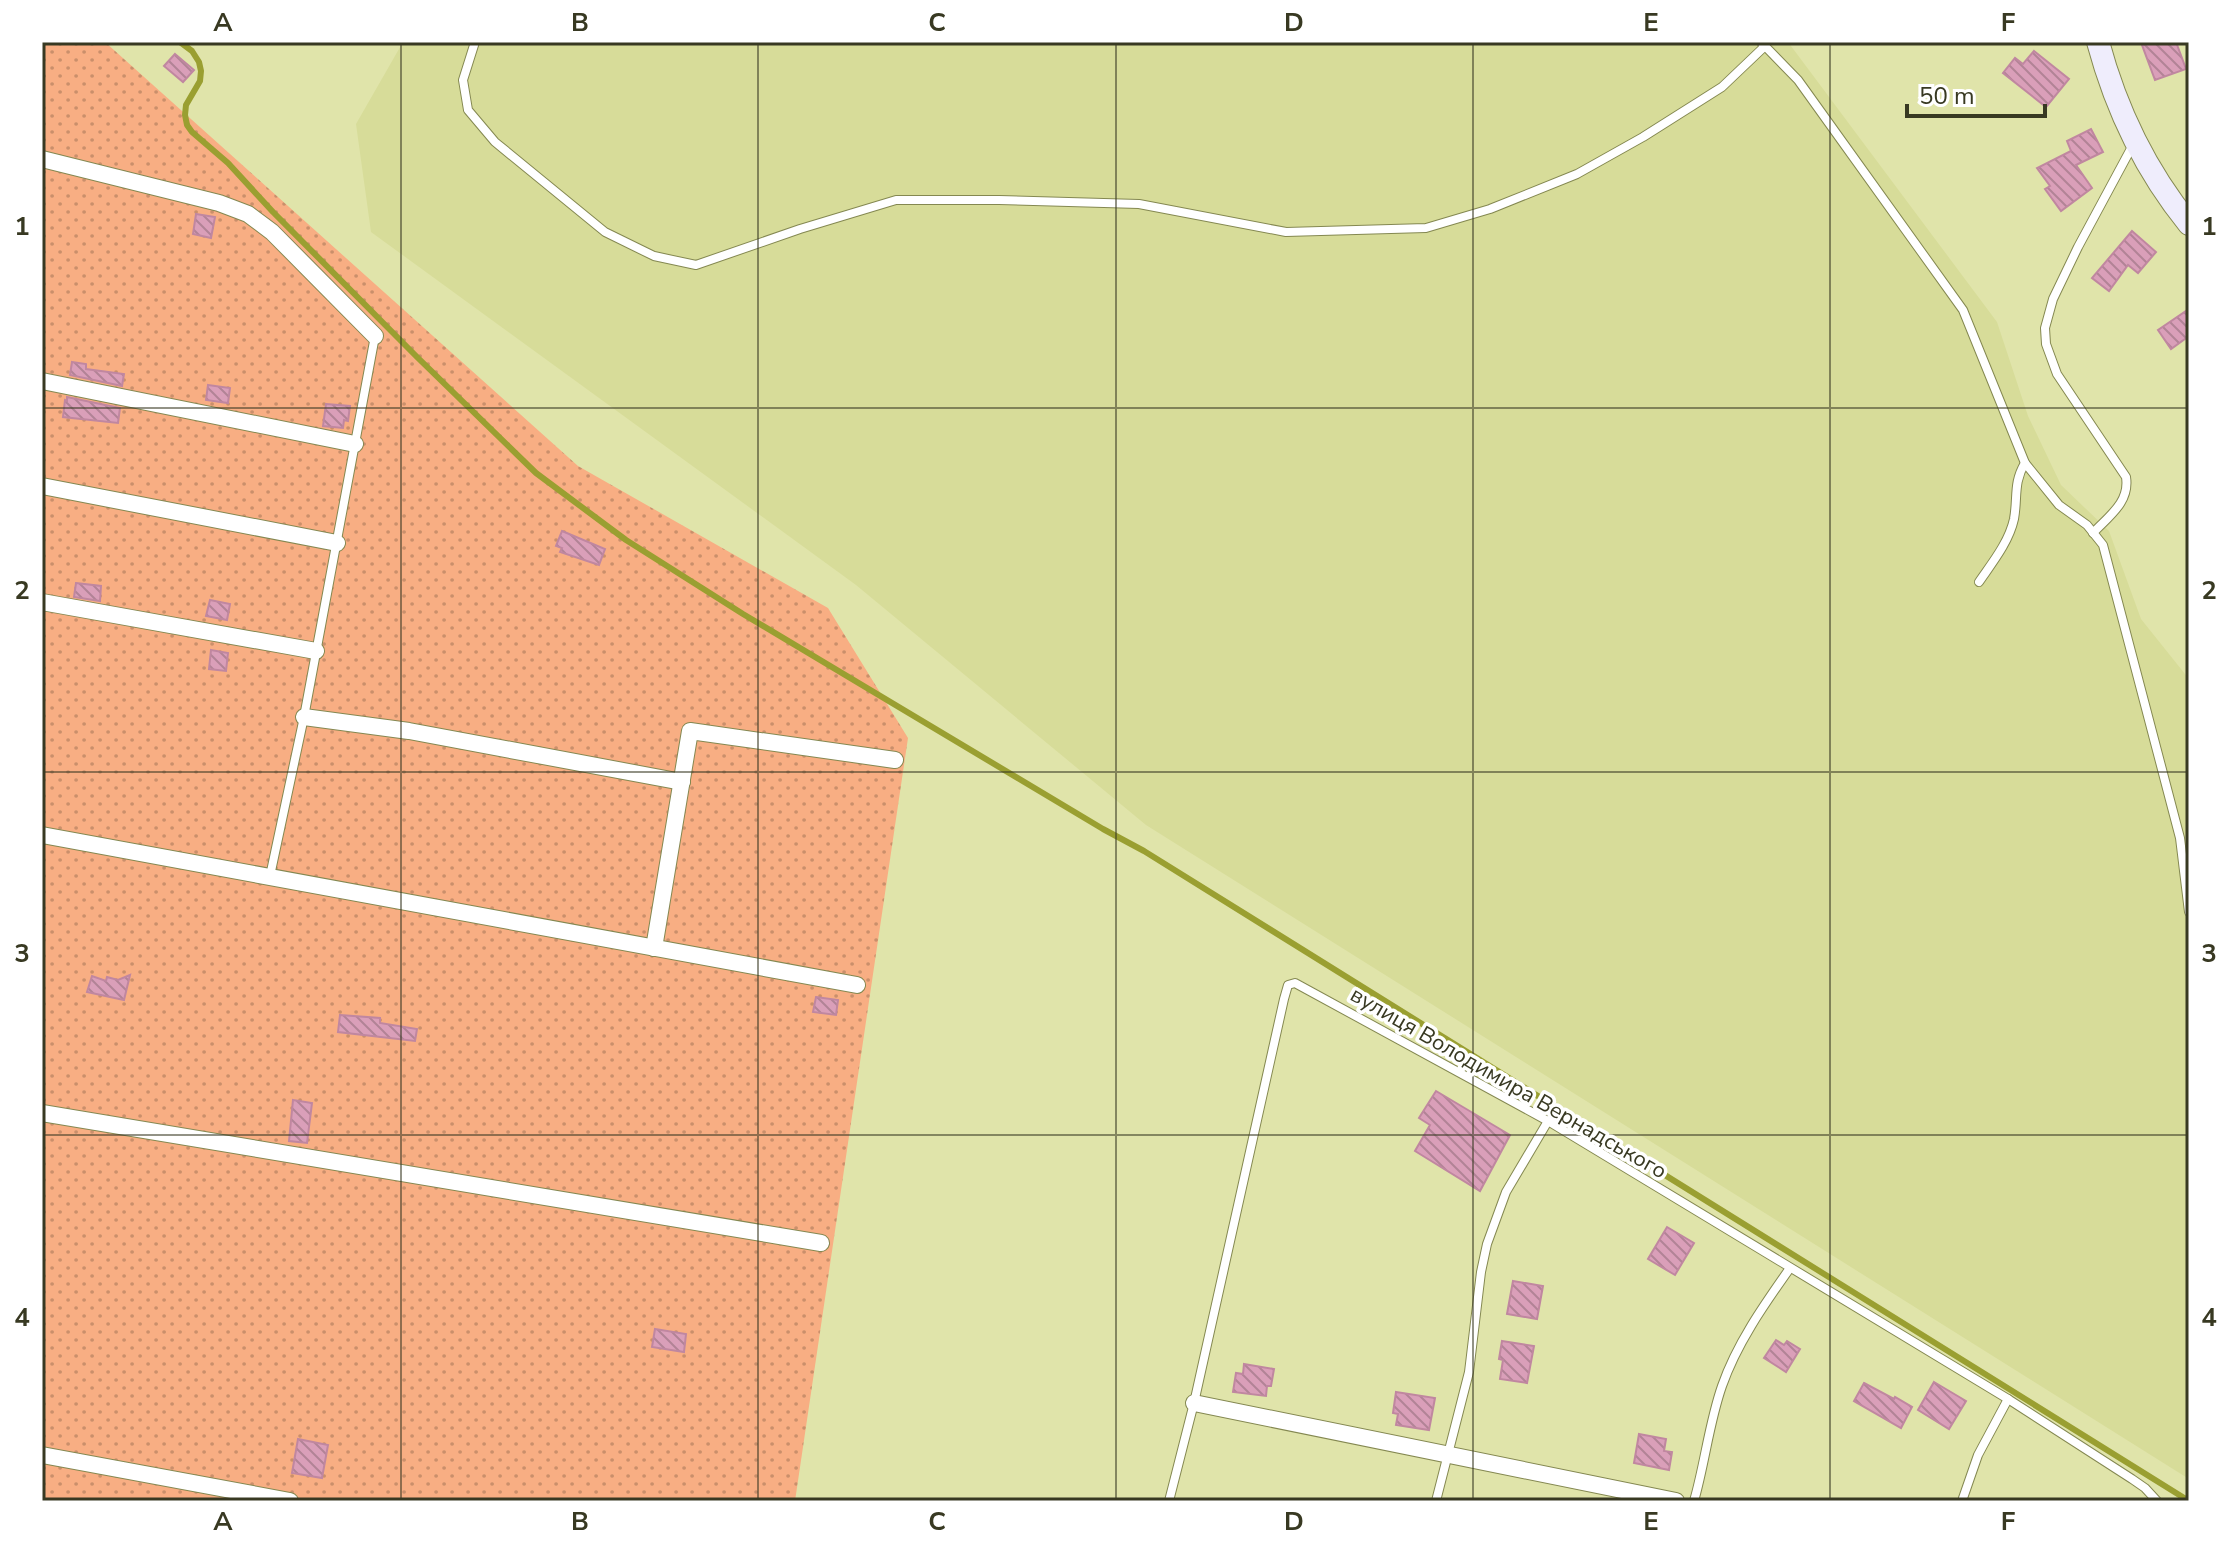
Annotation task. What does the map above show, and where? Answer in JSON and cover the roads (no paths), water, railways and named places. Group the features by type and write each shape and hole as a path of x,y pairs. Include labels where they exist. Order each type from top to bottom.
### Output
{"street":[{"path":"2098,42 2134,142 2189,224"},
{"path":"42,159 219,203 248,214 272,232 375,336"},
{"path":"42,381 355,444"},
{"path":"42,486 337,543"},
{"path":"42,602 316,651"},
{"path":"304,717 409,731 682,782"},
{"path":"654,948 690,731 895,760"},
{"path":"42,835 857,985"},
{"path":"42,1113 821,1243"},
{"path":"1194,1403 1676,1501"},
{"path":"42,1455 290,1501"}],"lane":[{"path":"475,42 463,80 468,110 495,142 605,232 654,256 696,265 896,200 1139,204 1286,232 1426,228 1490,209 1577,174 1722,87 1763,45 1798,80 1963,310 2025,463 2059,505 2087,525 2103,545 2180,838 2189,912"},
{"path":"2093,533 2123,500 2128,489 2126,477 2057,374 2046,344 2045,328 2053,299 2134,142"},
{"path":"270,877 304,717 375,336"},
{"path":"1979,582 1999,553 2014,521 2017,477 2025,463"},
{"name":"вулиця Володимира Вернадського","path":"1169,1501 1288,985 1295,983 1548,1121 2008,1399 2132,1479 2157,1501"},
{"path":"1436,1501 1469,1372 1487,1244 1506,1192 1548,1121"},
{"path":"1694,1501 1726,1373 1760,1310 1790,1268"},
{"path":"1962,1501 1978,1455 2008,1399"}],"waterway":[{"path":"143,42 175,42"},
{"path":"180,42 192,51 201,71 200,81 186,105 187,125 192,132 228,163 417,357 536,473 626,540 743,614 1144,851 2189,1501"}]}
